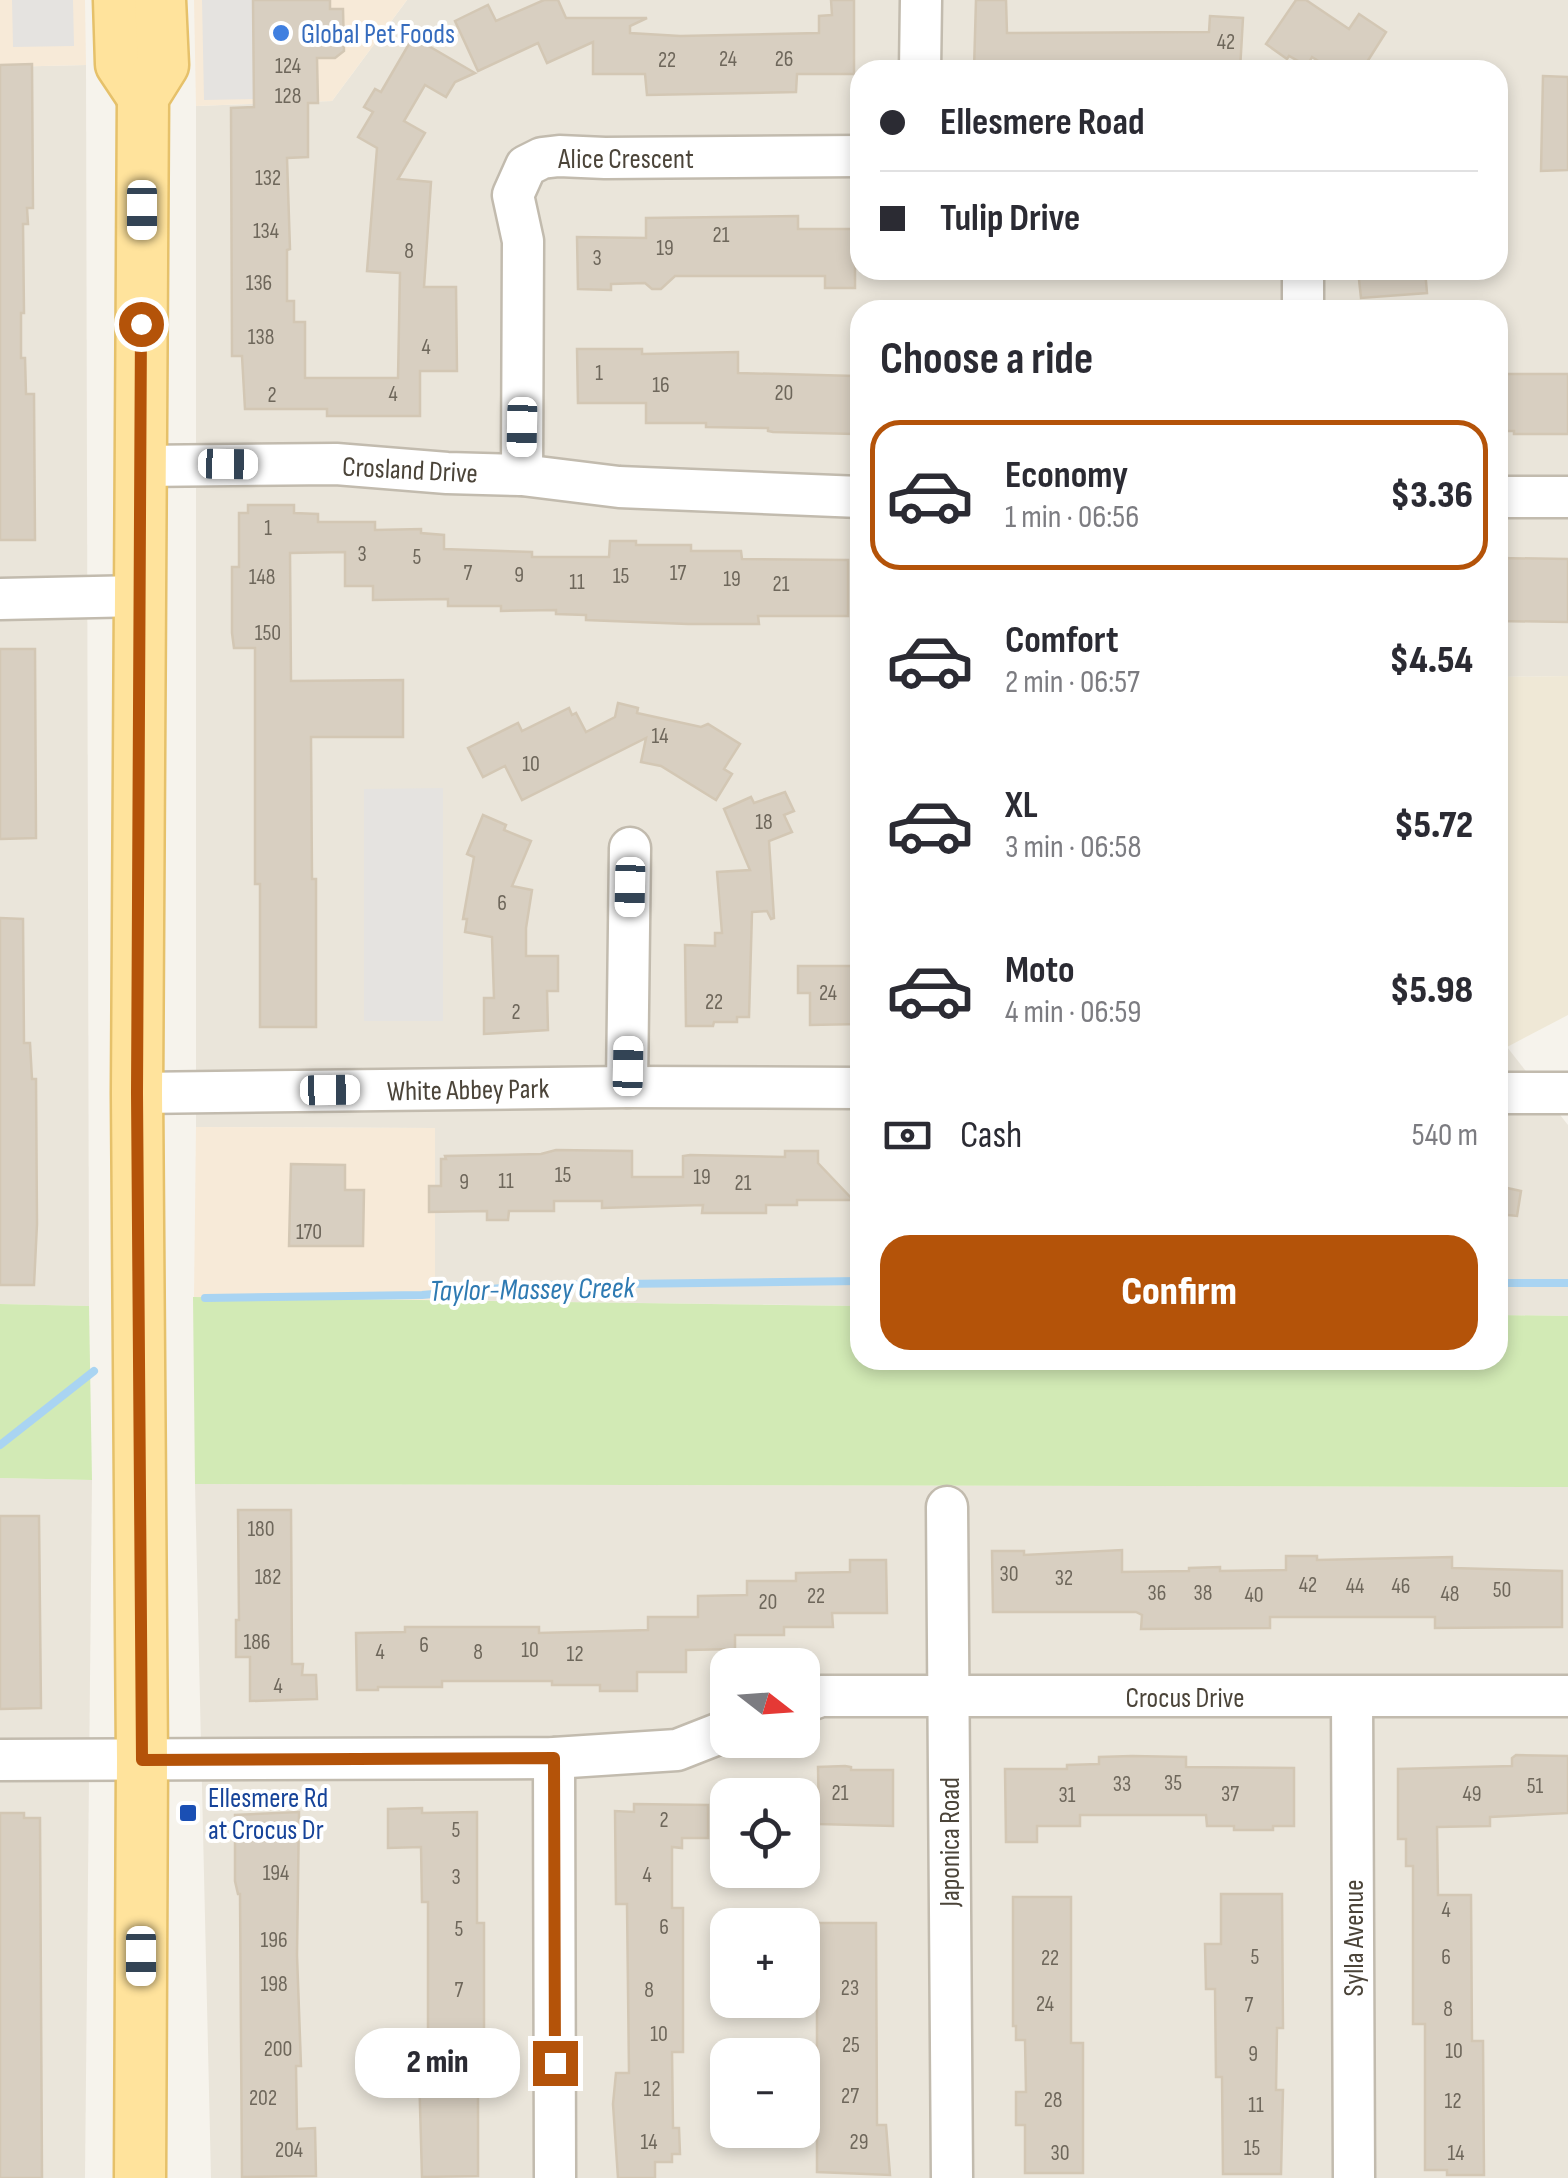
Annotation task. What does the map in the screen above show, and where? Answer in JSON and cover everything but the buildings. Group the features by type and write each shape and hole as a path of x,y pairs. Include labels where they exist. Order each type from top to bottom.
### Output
{"main road":[{"path":"119,0 121,64 143,97"},
{"path":"140,2178 142,1760 137,1093 143,97 163,65 160,0"}],"street":[{"path":"920,60 921,0"},
{"name":"Alice Crescent","path":"522,475 523,241 513,196 526,166 542,158 559,156 850,156"},
{"name":"Crosland Drive","path":"140,466 336,464 522,475 619,487 850,497"},
{"path":"1508,497 1568,497"},
{"path":"0,599 141,596"},
{"path":"627,1087 630,848"},
{"name":"White Abbey Park","path":"137,1093 850,1088"},
{"path":"1508,1093 1568,1094"},
{"name":"Japonica Road","path":"947,1507 952,2178"},
{"name":"Crocus Drive","path":"820,1696 1568,1696"},
{"name":"Sylla Avenue","path":"1352,1698 1354,2178"},
{"path":"0,1760 554,1758 677,1750 710,1737"},
{"path":"554,1758 555,2178"}],"shaded area":[{"path":"0,0 85,0 86,65 0,67"},
{"path":"12,0 73,0 74,46 13,47"},
{"path":"194,0 407,0 332,101 196,106"},
{"path":"202,0 256,0 257,99 204,100"},
{"path":"407,0 1568,0 1568,676 1508,677 1508,300 850,300 850,1306 435,1300 435,1128 196,1127 196,106 332,101"},
{"path":"86,65 89,1306 0,1304 0,67"},
{"path":"1568,676 1568,1015 1508,1046 1508,677"},
{"path":"443,788 443,1021 364,1021 364,789"},
{"path":"1508,1048 1568,1125 1568,1316 1508,1315"},
{"path":"196,1127 435,1128 435,1300 194,1297"},
{"path":"0,1478 92,1480 85,2178 0,2178"},
{"path":"195,1484 1568,1487 1568,2178 211,2178"}],"green space":[{"path":"193,1297 850,1306 850,1370 1508,1370 1508,1315 1568,1316 1568,1487 195,1484"},
{"path":"0,1304 89,1306 92,1480 0,1478"}],"waterway":[{"name":"Taylor-Massey Creek","path":"205,1298 422,1295 537,1285 850,1281"},
{"name":"Taylor-Massey Creek","path":"1508,1283 1568,1283"},
{"name":"Taylor-Massey Creek","path":"0,1445 94,1371"}],"place":[{"name":"Global Pet Foods","path":"281,33"},
{"name":"Ellesmere Rd at Crocus Dr","path":"188,1813"}],"route":[{"path":"141,324 137,1093 142,1760 554,1758 555,2063"}]}
